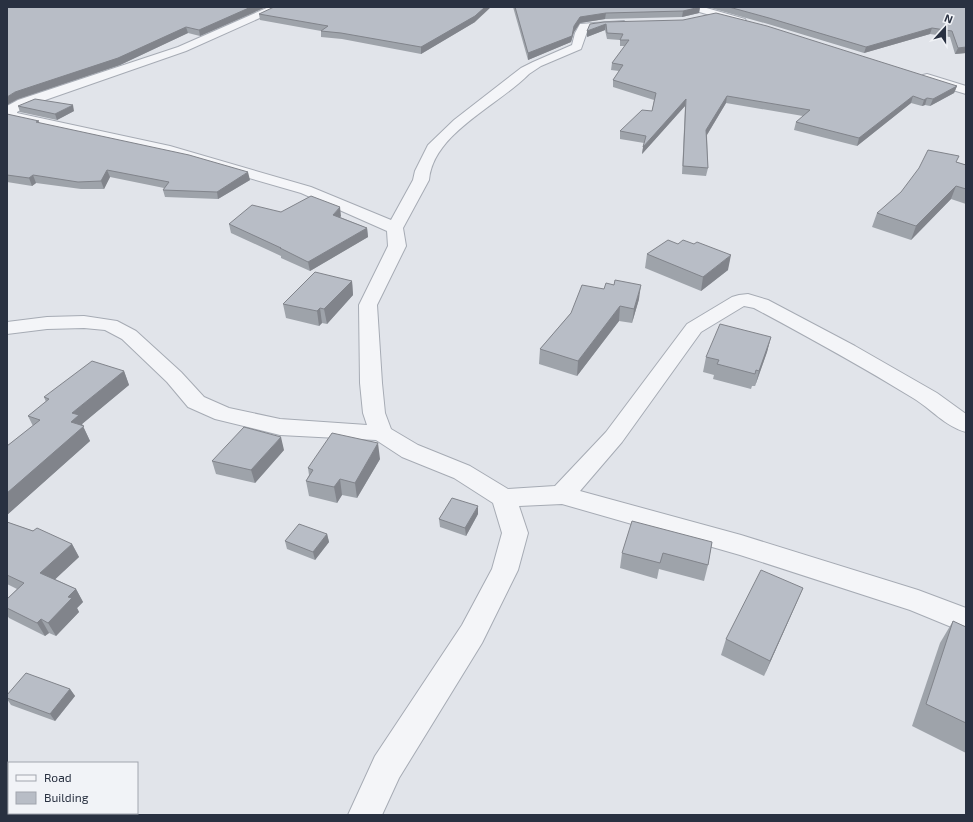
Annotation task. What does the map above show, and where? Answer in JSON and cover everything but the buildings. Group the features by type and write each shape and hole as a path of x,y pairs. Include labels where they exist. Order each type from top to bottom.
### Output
{"street":[{"path":"277,7 182,49 149,58 23,103 10,110 9,116 165,149 306,190 395,228"},
{"path":"687,14 714,14 751,24"},
{"path":"381,433 374,413 368,305 397,246 395,228 421,180 422,171 433,148 459,123 525,71 577,47 580,33 584,26 642,22"},
{"path":"913,74 966,90"},
{"path":"562,495 614,437 694,328 739,301 748,300 761,304 848,350 929,398 966,425"},
{"path":"7,328 47,323 76,322 110,325 129,335 174,377 196,402 223,414 280,427 381,433 410,451 462,472 504,498 562,495 748,547 918,601 966,621"},
{"path":"365,815 387,767 472,634 505,570 515,533 504,498"}]}
